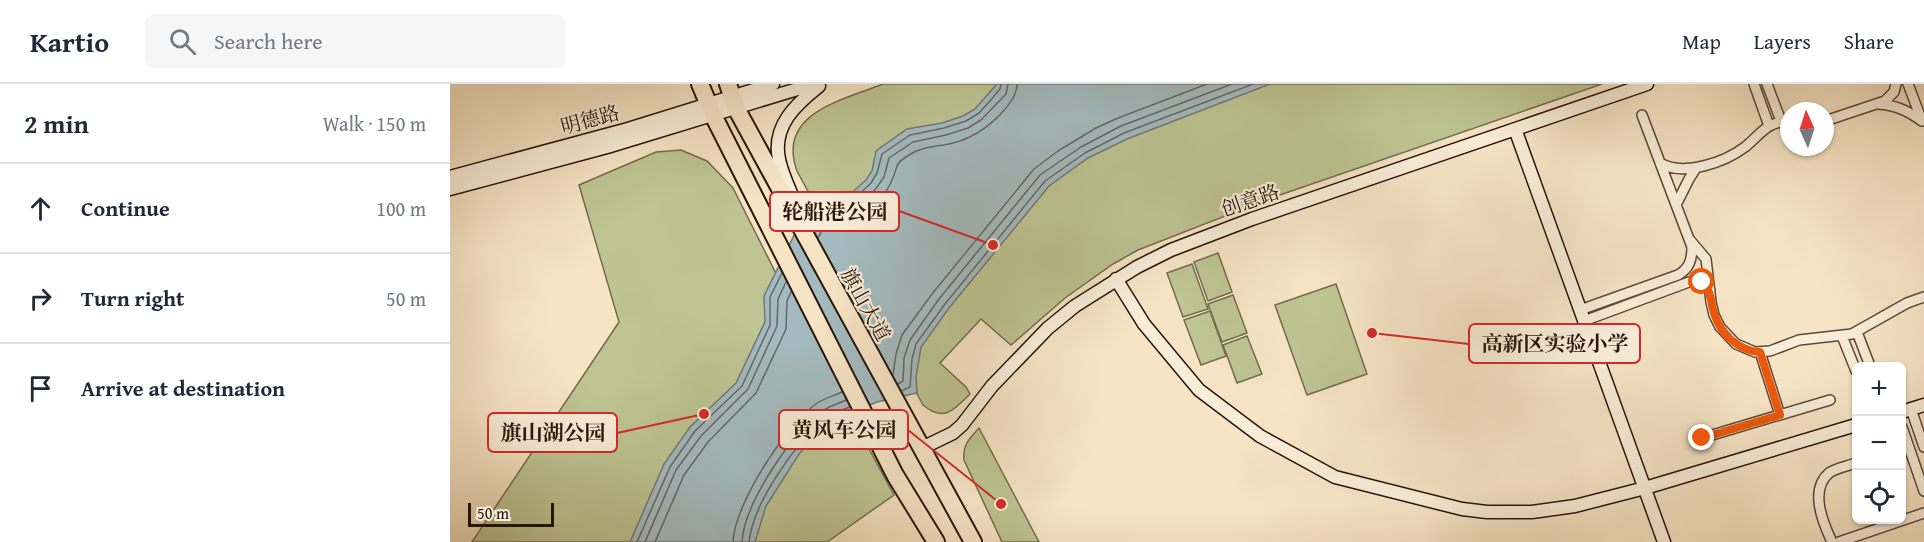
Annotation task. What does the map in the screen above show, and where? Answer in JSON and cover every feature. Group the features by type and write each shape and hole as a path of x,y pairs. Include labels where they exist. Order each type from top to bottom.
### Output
{"highway":[{"path":"700,84 895,475 936,542"},
{"name":"旗山大道","path":"732,97 810,245 973,542"}],"street":[{"name":"明德路","path":"450,189 607,147 711,110 732,97 774,84"},
{"path":"732,97 814,84"},
{"path":"810,245 779,159 778,142 784,120 800,100 822,84"},
{"name":"创意路","path":"922,448 953,433 970,416 992,386 1036,339 1075,306 1116,279 1162,255 1206,236 1647,84"},
{"path":"1754,84 1769,126"},
{"path":"1767,84 1780,111"},
{"path":"1834,118 1890,97 1896,84"},
{"path":"1908,84 1923,124"},
{"path":"1872,104 1898,107 1908,111 1923,124"},
{"name":"明德路","path":"450,177 711,110"},
{"path":"1582,315 1684,272 1692,258 1690,240 1642,115"},
{"path":"1660,163 1681,170 1696,168 1739,151 1769,126 1780,123"},
{"path":"1515,129 1664,542"},
{"path":"1676,206 1696,168"},
{"path":"1690,240 1706,259 1714,315 1720,327 1736,344 1746,349 1760,352 1770,351 1799,340 1842,336 1857,332 1907,303 1924,297"},
{"path":"1116,279 1144,324 1199,390 1260,436 1335,477 1462,509 1487,512 1532,512 1575,506 1645,488 1852,426"},
{"path":"1582,315 1693,281 1702,282 1710,290"},
{"path":"1857,332 1868,362"},
{"path":"1842,336 1853,362"},
{"path":"1760,352 1780,415"},
{"path":"1702,438 1830,400"},
{"path":"1906,446 1923,442 1906,411 1924,405"},
{"path":"1906,448 1924,491"},
{"path":"1832,542 1821,510 1820,489 1823,481 1833,471 1852,465"},
{"path":"1839,542 1924,513"}],"green space":[{"path":"883,84 1602,84 1274,197 1138,250 1113,264 1065,298 1011,345 981,319 940,363 966,387 970,394 949,412 937,413 923,405 797,171 793,151 796,135 804,122 817,112 833,103"},
{"path":"681,150 707,161 733,188 806,333 894,495 827,542 472,542 619,322 579,185 656,152"},
{"path":"1218,253 1232,292 1208,301 1194,262"},
{"path":"1192,264 1208,309 1183,317 1167,273"},
{"path":"1336,284 1367,374 1307,395 1275,305"},
{"path":"1233,295 1247,333 1222,342 1208,304"},
{"path":"1210,311 1226,356 1201,365 1184,320"},
{"path":"1247,336 1262,374 1237,383 1223,345"},
{"path":"979,428 1039,542 1002,542 964,460 965,446"}],"water":[{"path":"997,84 1270,84 1127,139 1088,158 1049,186 949,308 921,347 916,377 917,393 877,402 829,422 799,454 766,506 755,542 630,542 664,464 690,427 736,383 765,322 764,296 812,199 818,195 834,199 847,197 866,180 872,171 876,151 907,129 942,123 963,116 975,109"}],"place":[{"name":"轮船港公园","path":"993,245"},
{"name":"高新区实验小学","path":"1372,333"},
{"name":"旗山湖公园","path":"704,414"},
{"name":"黄风车公园","path":"1001,504"}],"route":[{"path":"1702,282 1710,290 1714,315 1727,336 1746,349 1760,352 1780,415 1702,438"}]}
